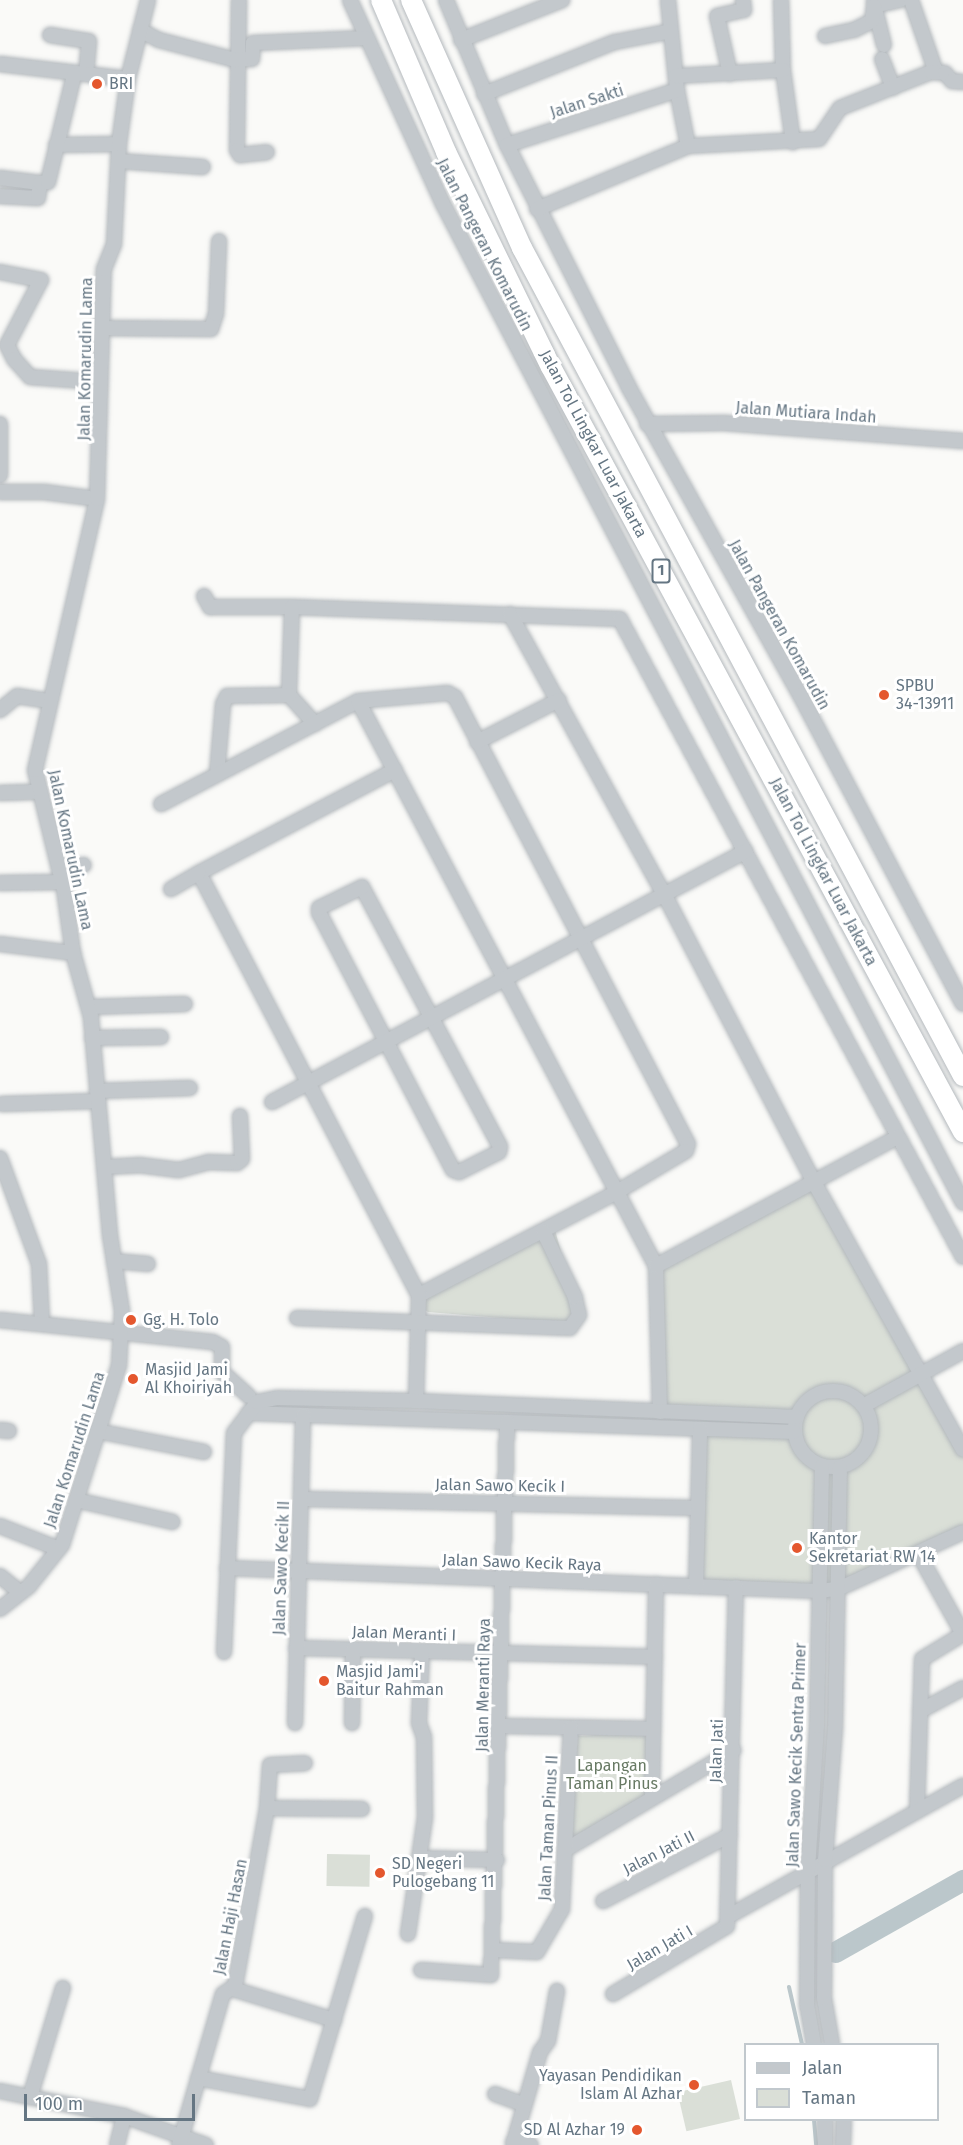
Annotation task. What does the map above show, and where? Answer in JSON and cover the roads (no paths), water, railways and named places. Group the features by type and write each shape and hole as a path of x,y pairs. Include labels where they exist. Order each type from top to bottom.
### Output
{"highway":[{"name":"Jalan Tol Lingkar Luar Jakarta","path":"381,0 446,152 551,367 963,1132"},
{"name":"Jalan Tol Lingkar Luar Jakarta","path":"411,0 522,248 963,1076"}],"street":[{"name":"Jalan Komarudin Lama","path":"0,1609 20,1592 59,1549 118,1374 122,1332 89,1007 73,953 51,828 38,792 36,763 97,499 104,269 114,244 119,144 128,79 148,0"},
{"path":"239,0 235,86 240,93 237,150 240,154 267,152"},
{"name":"Jalan Pangeran Komarudin","path":"350,0 443,204 963,1203"},
{"name":"Jalan Pangeran Komarudin","path":"446,0 507,146 647,424 800,695 963,1004"},
{"path":"461,40 562,0"},
{"path":"668,0 676,90 688,146"},
{"path":"730,74 717,16 744,10 743,0"},
{"path":"781,0 783,70 793,142"},
{"path":"874,3 900,0"},
{"path":"911,0 936,72"},
{"path":"825,36 854,30 872,21 874,3"},
{"path":"874,3 884,45"},
{"path":"140,30 159,40 236,60 252,59 253,43 366,38"},
{"path":"484,94 615,42 671,31"},
{"path":"0,177 40,183 48,182 56,145 89,41 50,35"},
{"path":"882,59 893,88"},
{"path":"0,64 128,79"},
{"path":"676,76 783,70"},
{"path":"537,208 688,146 819,139 840,108 936,72 945,73 952,81 963,81"},
{"name":"Jalan Sakti","path":"507,146 676,90"},
{"path":"56,145 119,144"},
{"path":"118,161 203,167"},
{"path":"0,196 38,199 40,183"},
{"path":"102,328 211,329 216,314 219,241"},
{"path":"0,272 41,280 3,344 25,375 100,382"},
{"name":"Jalan Mutiara Indah","path":"647,424 724,423 963,441"},
{"path":"0,424 0,475"},
{"path":"0,492 44,492 97,499"},
{"path":"204,596 210,608 292,607 620,619 963,1257"},
{"path":"292,607 289,695 315,724"},
{"path":"510,614 664,894 815,1184 923,1373 963,1450"},
{"path":"161,804 358,701 448,693 455,697 582,938 688,1144 686,1151 617,1192 419,1294"},
{"path":"217,774 223,704 227,696 289,695"},
{"path":"0,710 17,696 50,700"},
{"path":"477,742 559,700"},
{"path":"358,701 656,1266 660,1412"},
{"path":"171,889 395,770"},
{"path":"0,794 38,792"},
{"path":"272,1102 746,851"},
{"path":"0,883 61,875 84,865"},
{"path":"199,873 419,1294 416,1401"},
{"path":"364,887 431,1018 500,1147 499,1152 455,1172 319,908 364,887"},
{"path":"0,945 73,953"},
{"path":"89,1007 185,1004"},
{"path":"92,1038 160,1036"},
{"path":"2,1104 190,1088"},
{"path":"104,1167 139,1165 179,1170 208,1162 237,1163 242,1159 240,1116"},
{"path":"656,1266 815,1184 898,1137"},
{"path":"0,1158 39,1264 42,1324"},
{"path":"297,1318 572,1327 579,1315 575,1297 543,1231"},
{"path":"114,1261 148,1264"},
{"path":"0,1320 190,1337 220,1345 222,1372 249,1396"},
{"path":"863,1406 963,1351"},
{"path":"825,1392 846,1393 863,1406 870,1421 867,1446 856,1460 840,1467 822,1466 803,1453 794,1432 796,1417 805,1403 825,1392"},
{"path":"224,1652 234,1433 257,1402 268,1398 416,1401 577,1410 796,1417"},
{"path":"455,1404 455,1420"},
{"path":"576,1425 577,1410"},
{"path":"248,1413 794,1432"},
{"name":"Jalan Sawo Kecik II","path":"295,1723 303,1415"},
{"name":"Jalan Meranti Raya","path":"421,1970 491,1975 497,1860 507,1422"},
{"path":"696,1586 700,1429"},
{"path":"97,1431 204,1452"},
{"name":"Jalan Sawo Kecik Sentra Primer","path":"814,2043 807,2005 808,1870 817,1726 822,1466"},
{"name":"Jalan Sawo Kecik Sentra Primer","path":"832,2043 824,1998 825,1860 835,1727 840,1467"},
{"name":"Jalan Sawo Kecik I","path":"301,1499 698,1508"},
{"path":"76,1500 173,1521"},
{"path":"0,1526 59,1549"},
{"name":"Jalan Sawo Kecik Raya","path":"227,1568 818,1591 838,1588 919,1555 963,1532"},
{"path":"917,1810 923,1656 963,1634 919,1555"},
{"path":"0,1576 20,1592"},
{"path":"652,1796 656,1584"},
{"name":"Jalan Jati","path":"724,1931 729,1916 736,1587"},
{"name":"Jalan Meranti I","path":"296,1648 502,1655 655,1657"},
{"path":"352,1723 353,1649"},
{"path":"408,1934 425,1817 424,1737 420,1723 422,1652"},
{"path":"920,1711 963,1688"},
{"path":"500,1726 652,1729"},
{"path":"817,1726 835,1727"},
{"name":"Jalan Taman Pinus II","path":"494,1950 537,1952 562,1909 571,1728"},
{"path":"565,1850 652,1796 734,1750"},
{"name":"Jalan Haji Hasan","path":"184,2141 198,2078 223,1994 233,1989 267,1808 272,1762 305,1763"},
{"path":"729,1916 825,1860 963,1786"},
{"path":"267,1808 362,1809"},
{"name":"Jalan Jati II","path":"603,1901 730,1835"},
{"path":"420,1858 497,1860"},
{"path":"198,2078 306,2101 334,2020 365,1916"},
{"name":"Jalan Jati I","path":"613,1994 724,1931"},
{"path":"30,2097 63,1988"},
{"path":"233,1989 334,2020"},
{"path":"531,2145 513,2143 523,2104 548,2041 557,1991"},
{"path":"807,2005 824,1998"},
{"path":"0,2091 124,2116 184,2141 206,2145"},
{"path":"495,2094 523,2104"},
{"path":"117,2145 124,2116"},
{"path":"825,2121 825,2145"},
{"path":"843,2145 844,2121"}],"waterway":[{"path":"835,1952 963,1880"},
{"path":"789,1987 802,2043"},
{"path":"814,2121 816,2145"}],"place":[{"name":"BRI","path":"97,84"},
{"name":"SPBU 34-13911","path":"884,695"},
{"name":"Gg. H. Tolo","path":"131,1320"},
{"name":"Masjid Jami Al Khoiriyah","path":"133,1379"},
{"name":"Kantor Sekretariat RW 14","path":"797,1548"},
{"name":"Masjid Jami' Baitur Rahman","path":"324,1681"},
{"name":"SD Negeri Pulogebang 11","path":"380,1873"},
{"name":"Yayasan Pendidikan Islam Al Azhar","path":"694,2085"},
{"name":"SD Al Azhar 19","path":"637,2130"}],"park label":[{"name":"Lapangan Taman Pinus","path":"612,1775"}]}
